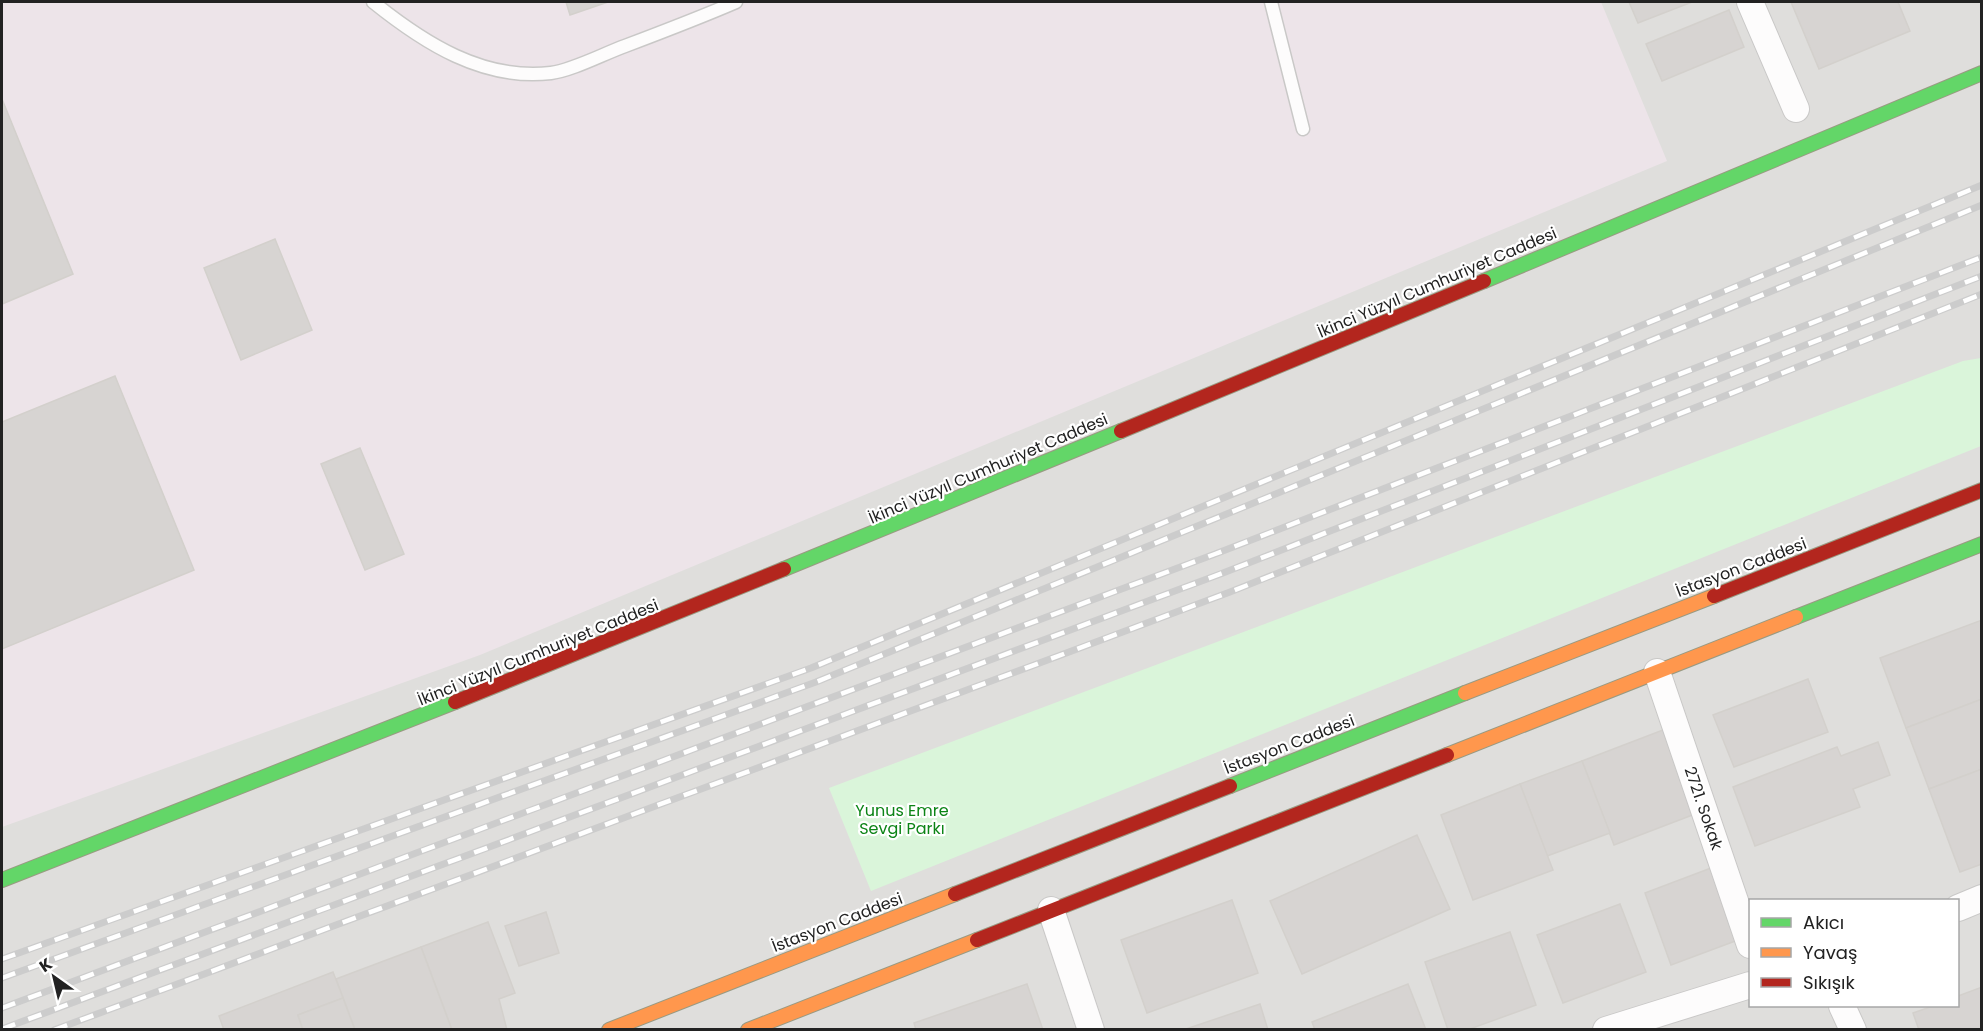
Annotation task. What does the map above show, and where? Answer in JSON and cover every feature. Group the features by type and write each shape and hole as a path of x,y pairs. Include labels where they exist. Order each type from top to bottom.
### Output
{"main road":[{"name":"İkinci Yüzyıl Cumhuriyet Caddesi","path":"2,880 274,775 787,570 1982,73"},
{"name":"İstasyon Caddesi","path":"609,1029 1982,490"},
{"path":"748,1029 1982,543"}],"street":[{"path":"1750,2 1796,109"},
{"name":"2721. Sokak","path":"1657,672 1749,942"},
{"path":"1959,908 1982,898"},
{"path":"1051,910 1091,1029"},
{"path":"1605,1029 1749,985"},
{"path":"1843,1007 1853,1029"}],"lane":[{"path":"373,2 441,49 470,63 507,74 553,73 705,16 736,2"},
{"path":"1271,2 1303,129"}],"shaded area":[{"path":"2,2 1981,2 1981,1029 2,1030"},
{"path":"2,2 1601,2 1667,161 480,655 2,827"}],"green space":[{"name":"Yunus Emre Sevgi Parkı","path":"1981,358 1981,446 871,891 829,788 1963,361"}],"building":[{"path":"566,2 608,2 570,15"},
{"path":"1629,2 1692,2 1638,23"},
{"path":"1791,2 1898,2 1910,31 1819,69"},
{"path":"1729,10 1744,47 1662,81 1646,44"},
{"path":"2,99 73,274 2,304"},
{"path":"275,239 312,330 241,360 204,268"},
{"path":"115,376 194,570 2,649 2,422"},
{"path":"360,448 404,554 365,570 321,464"},
{"path":"1982,620 1982,699 1906,728 1880,658"},
{"path":"1808,679 1828,732 1734,767 1713,715"},
{"path":"1982,699 1982,769 1929,789 1906,728"},
{"path":"1663,730 1695,814 1614,845 1582,761"},
{"path":"1878,742 1890,775 1853,789 1860,807 1755,846 1733,787 1837,747 1841,756"},
{"path":"1582,761 1610,833 1547,856 1520,784"},
{"path":"1982,769 1982,864 1960,872 1929,789"},
{"path":"1520,784 1553,870 1473,900 1441,815"},
{"path":"1417,835 1450,909 1302,974 1270,901"},
{"path":"1711,868 1738,940 1671,965 1645,893"},
{"path":"1232,900 1258,973 1147,1013 1121,940"},
{"path":"1620,904 1646,972 1563,1003 1537,935"},
{"path":"546,912 559,953 519,966 505,926"},
{"path":"488,922 515,993 499,999 507,1030 452,1030 421,947"},
{"path":"1510,932 1536,1005 1467,1030 1448,1030 1425,962"},
{"path":"421,947 452,1030 355,1030 336,979"},
{"path":"333,972 343,998 298,1015 303,1030 224,1030 219,1016"},
{"path":"1027,984 1043,1030 916,1030 914,1023"},
{"path":"1408,984 1426,1030 1315,1030 1312,1022"},
{"path":"1982,987 1982,1030 1919,1030 1913,1013 1930,1007 1959,1007 1959,996"},
{"path":"343,998 355,1030 303,1030 298,1015"},
{"path":"1260,1004 1268,1030 1183,1030"}],"railway":[{"path":"2,959 811,668 1982,185"},
{"path":"2,978 816,682 1982,205"},
{"path":"2,1008 1215,554 1982,257"},
{"path":"2,1029 1223,573 1982,276"},
{"path":"54,1030 1230,592 1982,294"}],"traffic: fast":[{"path":"1484,281 1982,73"},
{"path":"784,569 1121,431"},
{"path":"1796,617 1982,544"},
{"path":"1230,786 1465,693"},
{"path":"2,880 455,702"}],"traffic: slow":[{"path":"1465,693 1714,596"},
{"path":"1447,755 1796,617"},
{"path":"609,1030 955,894"},
{"path":"748,1030 977,940"}],"traffic: jam":[{"path":"1121,431 1484,281"},
{"path":"1714,596 1982,490"},
{"path":"455,702 784,569"},
{"path":"977,940 1447,755"},
{"path":"955,894 1230,786"}]}
